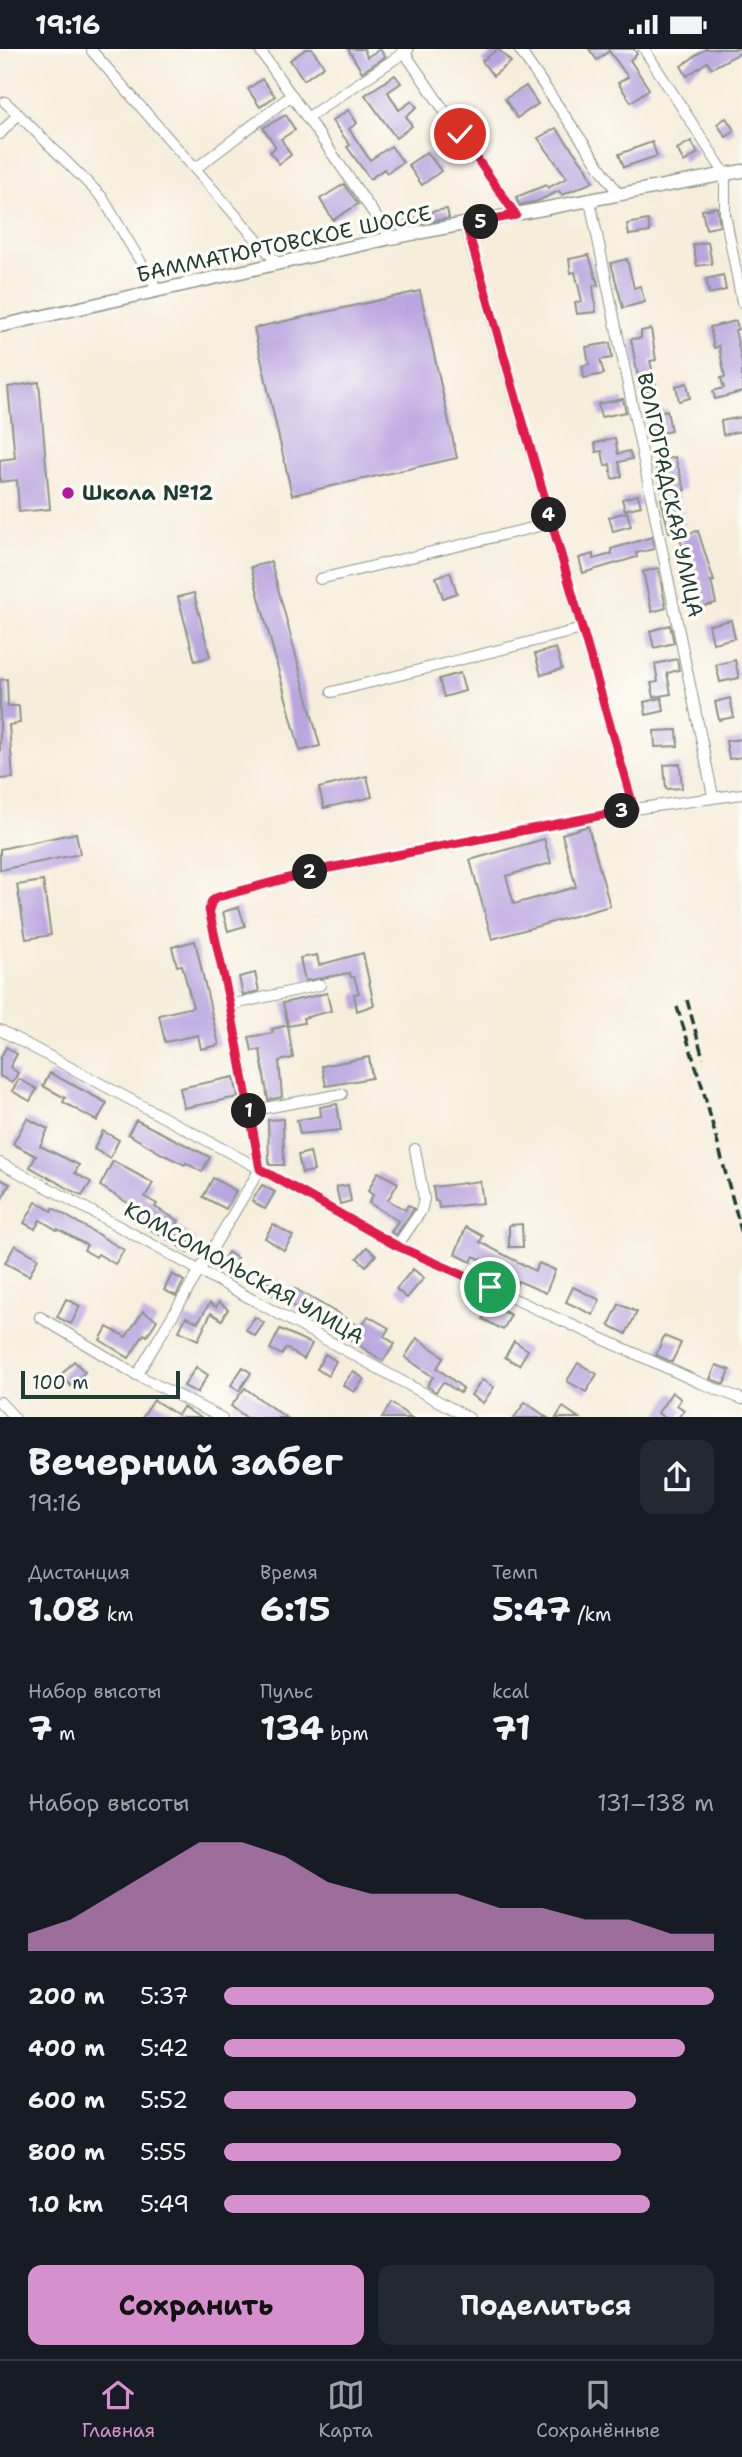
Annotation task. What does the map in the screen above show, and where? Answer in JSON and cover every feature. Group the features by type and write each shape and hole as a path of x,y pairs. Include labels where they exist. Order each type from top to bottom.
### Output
{"street":[{"path":"259,49 391,238"},
{"path":"519,49 620,195"},
{"path":"644,49 725,174 724,214 742,302"},
{"path":"307,118 405,50 516,215"},
{"path":"92,51 278,264"},
{"path":"195,169 292,95"},
{"path":"5,102 102,197 158,291"},
{"path":"0,134 18,114"},
{"name":"БАММАТЮРТОВСКОЕ ШОССЕ","path":"0,326 391,238 742,171"},
{"name":"ВОЛГОГРАДСКАЯ УЛИЦА","path":"590,201 713,796"},
{"path":"466,224 634,809 742,794"},
{"path":"320,579 552,523"},
{"path":"332,692 582,629"},
{"path":"137,1375 260,1169 230,1005 209,910 212,901 218,897 314,871"},
{"path":"230,1005 320,985"},
{"path":"0,1030 260,1169 397,1246 698,1382 742,1399"},
{"path":"249,1111 342,1094"},
{"path":"397,1246 421,1211 424,1199 415,1149"},
{"name":"КОМСОМОЛЬСКАЯ УЛИЦА","path":"0,1163 469,1417"},
{"path":"40,1317 137,1375 222,1417"},
{"path":"0,1402 15,1417"}],"path":[{"path":"314,871 634,809"}],"building":[{"path":"306,49 312,49 324,66 304,80 290,60"},
{"path":"348,49 364,49 367,57 380,49 385,57 362,72"},
{"path":"498,49 511,62 493,76 482,61"},
{"path":"589,49 634,49 637,54 630,60 649,89 631,102 618,83 628,77 609,51 597,60"},
{"path":"705,49 742,49 742,52 712,68 707,62 687,76 681,66"},
{"path":"395,75 401,83 388,92 399,110 412,101 417,107 406,116 412,126 396,138 365,95"},
{"path":"262,79 275,96 260,107 248,89"},
{"path":"526,86 538,104 517,118 505,99"},
{"path":"348,110 357,123 349,129 370,160 391,146 403,162 387,173 384,169 370,179 332,121"},
{"path":"286,115 295,130 281,139 291,155 279,164 270,152 276,147 263,128"},
{"path":"726,118 735,131 726,137 717,124"},
{"path":"556,128 587,169 593,182 562,195 559,191 538,201 519,205 516,197 546,185 548,188 567,178 538,138"},
{"path":"691,141 698,153 684,162 677,149"},
{"path":"652,142 657,156 624,167 619,154"},
{"path":"427,152 441,171 422,185 408,165"},
{"path":"344,184 358,204 333,220 320,199"},
{"path":"717,207 720,226 706,229 702,210"},
{"path":"447,209 449,218 406,226 404,216"},
{"path":"648,220 650,232 629,235 627,224"},
{"path":"708,242 712,264 697,266 693,245"},
{"path":"589,255 598,285 593,286 596,312 577,314 575,302 582,301 575,272 571,273 569,259"},
{"path":"627,259 634,288 640,286 645,302 623,308 611,263"},
{"path":"723,275 726,290 709,294 706,279"},
{"path":"420,291 457,458 292,495 254,328"},
{"path":"736,321 738,329 735,330 742,363 742,392 715,399 713,391 724,388 721,378 725,377 719,346 714,348 710,327"},
{"path":"651,329 656,360 650,361 657,389 641,393 631,339 641,338 641,331"},
{"path":"610,343 612,358 600,360 604,374 584,378 582,366 589,364 586,347"},
{"path":"39,382 50,509 19,512 17,480 0,482 0,460 15,458 8,387"},
{"path":"687,383 690,398 679,401 676,386"},
{"path":"623,399 626,412 601,417 598,404"},
{"path":"667,410 671,431 648,436 646,423 658,421 656,413"},
{"path":"742,417 742,431 723,435 721,421"},
{"path":"615,438 618,454 629,451 632,459 619,462 622,477 612,479 610,464 605,466 602,451 596,452 595,443"},
{"path":"675,457 685,490 677,492 685,528 669,532 661,499 664,498 654,462"},
{"path":"638,495 641,506 625,510 622,499"},
{"path":"627,512 631,526 613,531 609,517"},
{"path":"698,531 714,581 711,581 716,603 695,608 686,573 694,571 689,552 684,553 679,535"},
{"path":"652,537 654,549 636,553 637,557 583,573 579,558 593,554 593,559 612,554 611,549"},
{"path":"271,562 320,746 300,751 251,567"},
{"path":"658,568 666,608 652,612 643,572"},
{"path":"450,572 457,593 443,598 436,577"},
{"path":"194,593 210,657 195,661 178,597"},
{"path":"731,620 735,638 713,643 709,625"},
{"path":"670,625 674,643 654,648 650,631"},
{"path":"556,648 562,669 541,675 535,654"},
{"path":"677,659 679,670 667,673 671,694 654,697 651,683 658,682 655,664"},
{"path":"735,660 739,678 720,682 716,665"},
{"path":"460,673 465,691 444,697 439,679"},
{"path":"7,679 8,706 19,706 20,723 9,725 13,778 0,779 0,680"},
{"path":"662,698 664,711 646,715 644,702"},
{"path":"730,698 734,717 719,720 715,702"},
{"path":"677,730 678,746 655,747 654,731"},
{"path":"742,739 742,757 729,759 726,741"},
{"path":"680,764 682,788 666,789 664,765"},
{"path":"367,776 372,797 324,808 319,788"},
{"path":"588,826 610,906 492,939 470,860 544,839 551,863 506,876 514,904 576,887 562,834"},
{"path":"76,833 80,854 0,870 0,849"},
{"path":"43,881 51,935 26,939 17,885"},
{"path":"239,907 245,926 228,931 223,912"},
{"path":"195,941 219,1045 201,1049 198,1035 165,1042 159,1015 193,1007 182,965 177,966 172,947"},
{"path":"363,953 374,1005 357,1011 354,994 359,993 350,973 305,981 300,958 317,955 319,965"},
{"path":"255,973 259,991 243,995 239,977"},
{"path":"327,993 331,1011 303,1018 304,1023 288,1026 293,1058 279,1061 282,1097 268,1100 260,1050 252,1051 249,1037 273,1033 272,1029 288,1025 283,1003"},
{"path":"6,1047 17,1054 10,1067 18,1073 12,1083 0,1076 0,1059"},
{"path":"369,1057 372,1078 326,1086 322,1066"},
{"path":"50,1073 107,1103 97,1121 63,1102 65,1098 43,1086"},
{"path":"234,1077 238,1097 184,1108 180,1088"},
{"path":"19,1079 37,1089 30,1101 12,1091"},
{"path":"337,1104 341,1130 300,1134 297,1120 321,1116 320,1107"},
{"path":"27,1118 48,1129 40,1146 79,1165 75,1173 91,1182 82,1196 30,1167 36,1156 13,1144"},
{"path":"283,1119 284,1165 269,1165 268,1120"},
{"path":"136,1120 210,1157 202,1172 162,1154 128,1134"},
{"path":"103,1131 119,1140 110,1158 94,1149"},
{"path":"310,1152 314,1171 302,1173 298,1155"},
{"path":"113,1161 153,1183 145,1197 157,1204 155,1207 179,1221 176,1226 196,1239 187,1253 135,1221 141,1211 100,1186"},
{"path":"378,1172 398,1183 388,1200 405,1210 408,1205 414,1209 396,1235 391,1232 398,1221 369,1203 373,1195 368,1191"},
{"path":"213,1178 236,1191 226,1209 203,1197"},
{"path":"0,1179 10,1184 0,1202"},
{"path":"480,1181 483,1203 439,1208 438,1201 435,1201 433,1187"},
{"path":"262,1185 275,1192 265,1209 252,1201"},
{"path":"348,1185 351,1201 340,1204 336,1187"},
{"path":"36,1202 52,1211 53,1208 124,1250 115,1264 98,1254 96,1257 84,1250 87,1245 40,1220 35,1229 24,1223"},
{"path":"273,1224 293,1236 284,1250 265,1238"},
{"path":"522,1224 523,1247 509,1247 509,1225"},
{"path":"466,1227 483,1236 480,1242 535,1271 539,1263 555,1270 546,1293 518,1281 514,1290 501,1283 507,1273 474,1256 471,1262 455,1254"},
{"path":"15,1245 38,1258 29,1276 5,1263"},
{"path":"367,1247 376,1255 366,1266 357,1258"},
{"path":"228,1252 237,1258 228,1273 219,1268"},
{"path":"413,1269 424,1278 407,1298 396,1289"},
{"path":"172,1274 184,1281 176,1296 164,1290"},
{"path":"271,1277 280,1282 272,1295 264,1290"},
{"path":"573,1287 600,1300 593,1315 566,1302"},
{"path":"294,1288 361,1327 368,1316 389,1328 384,1336 395,1344 383,1361 286,1302"},
{"path":"66,1299 80,1306 71,1324 57,1317"},
{"path":"219,1302 228,1309 222,1320 211,1313 198,1340 179,1331 186,1317 198,1322 210,1303 216,1307"},
{"path":"619,1304 637,1312 626,1334 609,1325"},
{"path":"491,1305 511,1315 503,1330 483,1319"},
{"path":"143,1311 157,1320 147,1336 144,1334 129,1358 100,1340 107,1327 126,1337"},
{"path":"255,1317 264,1323 255,1336 246,1330"},
{"path":"280,1329 312,1344 304,1359 286,1348 282,1355 270,1349"},
{"path":"664,1336 681,1343 672,1362 656,1355"},
{"path":"417,1338 444,1357 437,1368 463,1388 460,1393 443,1382 436,1392 427,1386 433,1377 405,1357"},
{"path":"514,1341 528,1350 519,1365 505,1357"},
{"path":"325,1354 336,1361 328,1376 317,1369"},
{"path":"74,1361 85,1372 71,1386 61,1375"},
{"path":"578,1363 597,1374 586,1392 567,1381"},
{"path":"716,1365 730,1370 724,1384 710,1379"},
{"path":"196,1367 208,1375 197,1393 184,1386"},
{"path":"243,1367 251,1373 239,1391 231,1385"},
{"path":"353,1371 364,1379 354,1392 343,1385"},
{"path":"482,1380 494,1387 483,1403 471,1395"},
{"path":"245,1388 286,1417 246,1417 231,1406"},
{"path":"672,1392 681,1399 677,1405 684,1410 679,1417 663,1417 658,1413"},
{"path":"154,1400 178,1415 183,1407 199,1417 143,1417"},
{"path":"525,1402 547,1417 515,1417"},
{"path":"391,1403 411,1417 383,1417"},
{"path":"563,1407 578,1417 557,1417"}],"railway":[{"path":"687,1000 703,1058"},
{"path":"677,1007 703,1089 742,1234"}],"place":[{"name":"Школа №12","path":"68,493"}],"route":[{"path":"460,134 516,215 466,224 634,809 314,871 218,897 212,901 209,910 230,1005 260,1169 397,1246 490,1287"}]}
